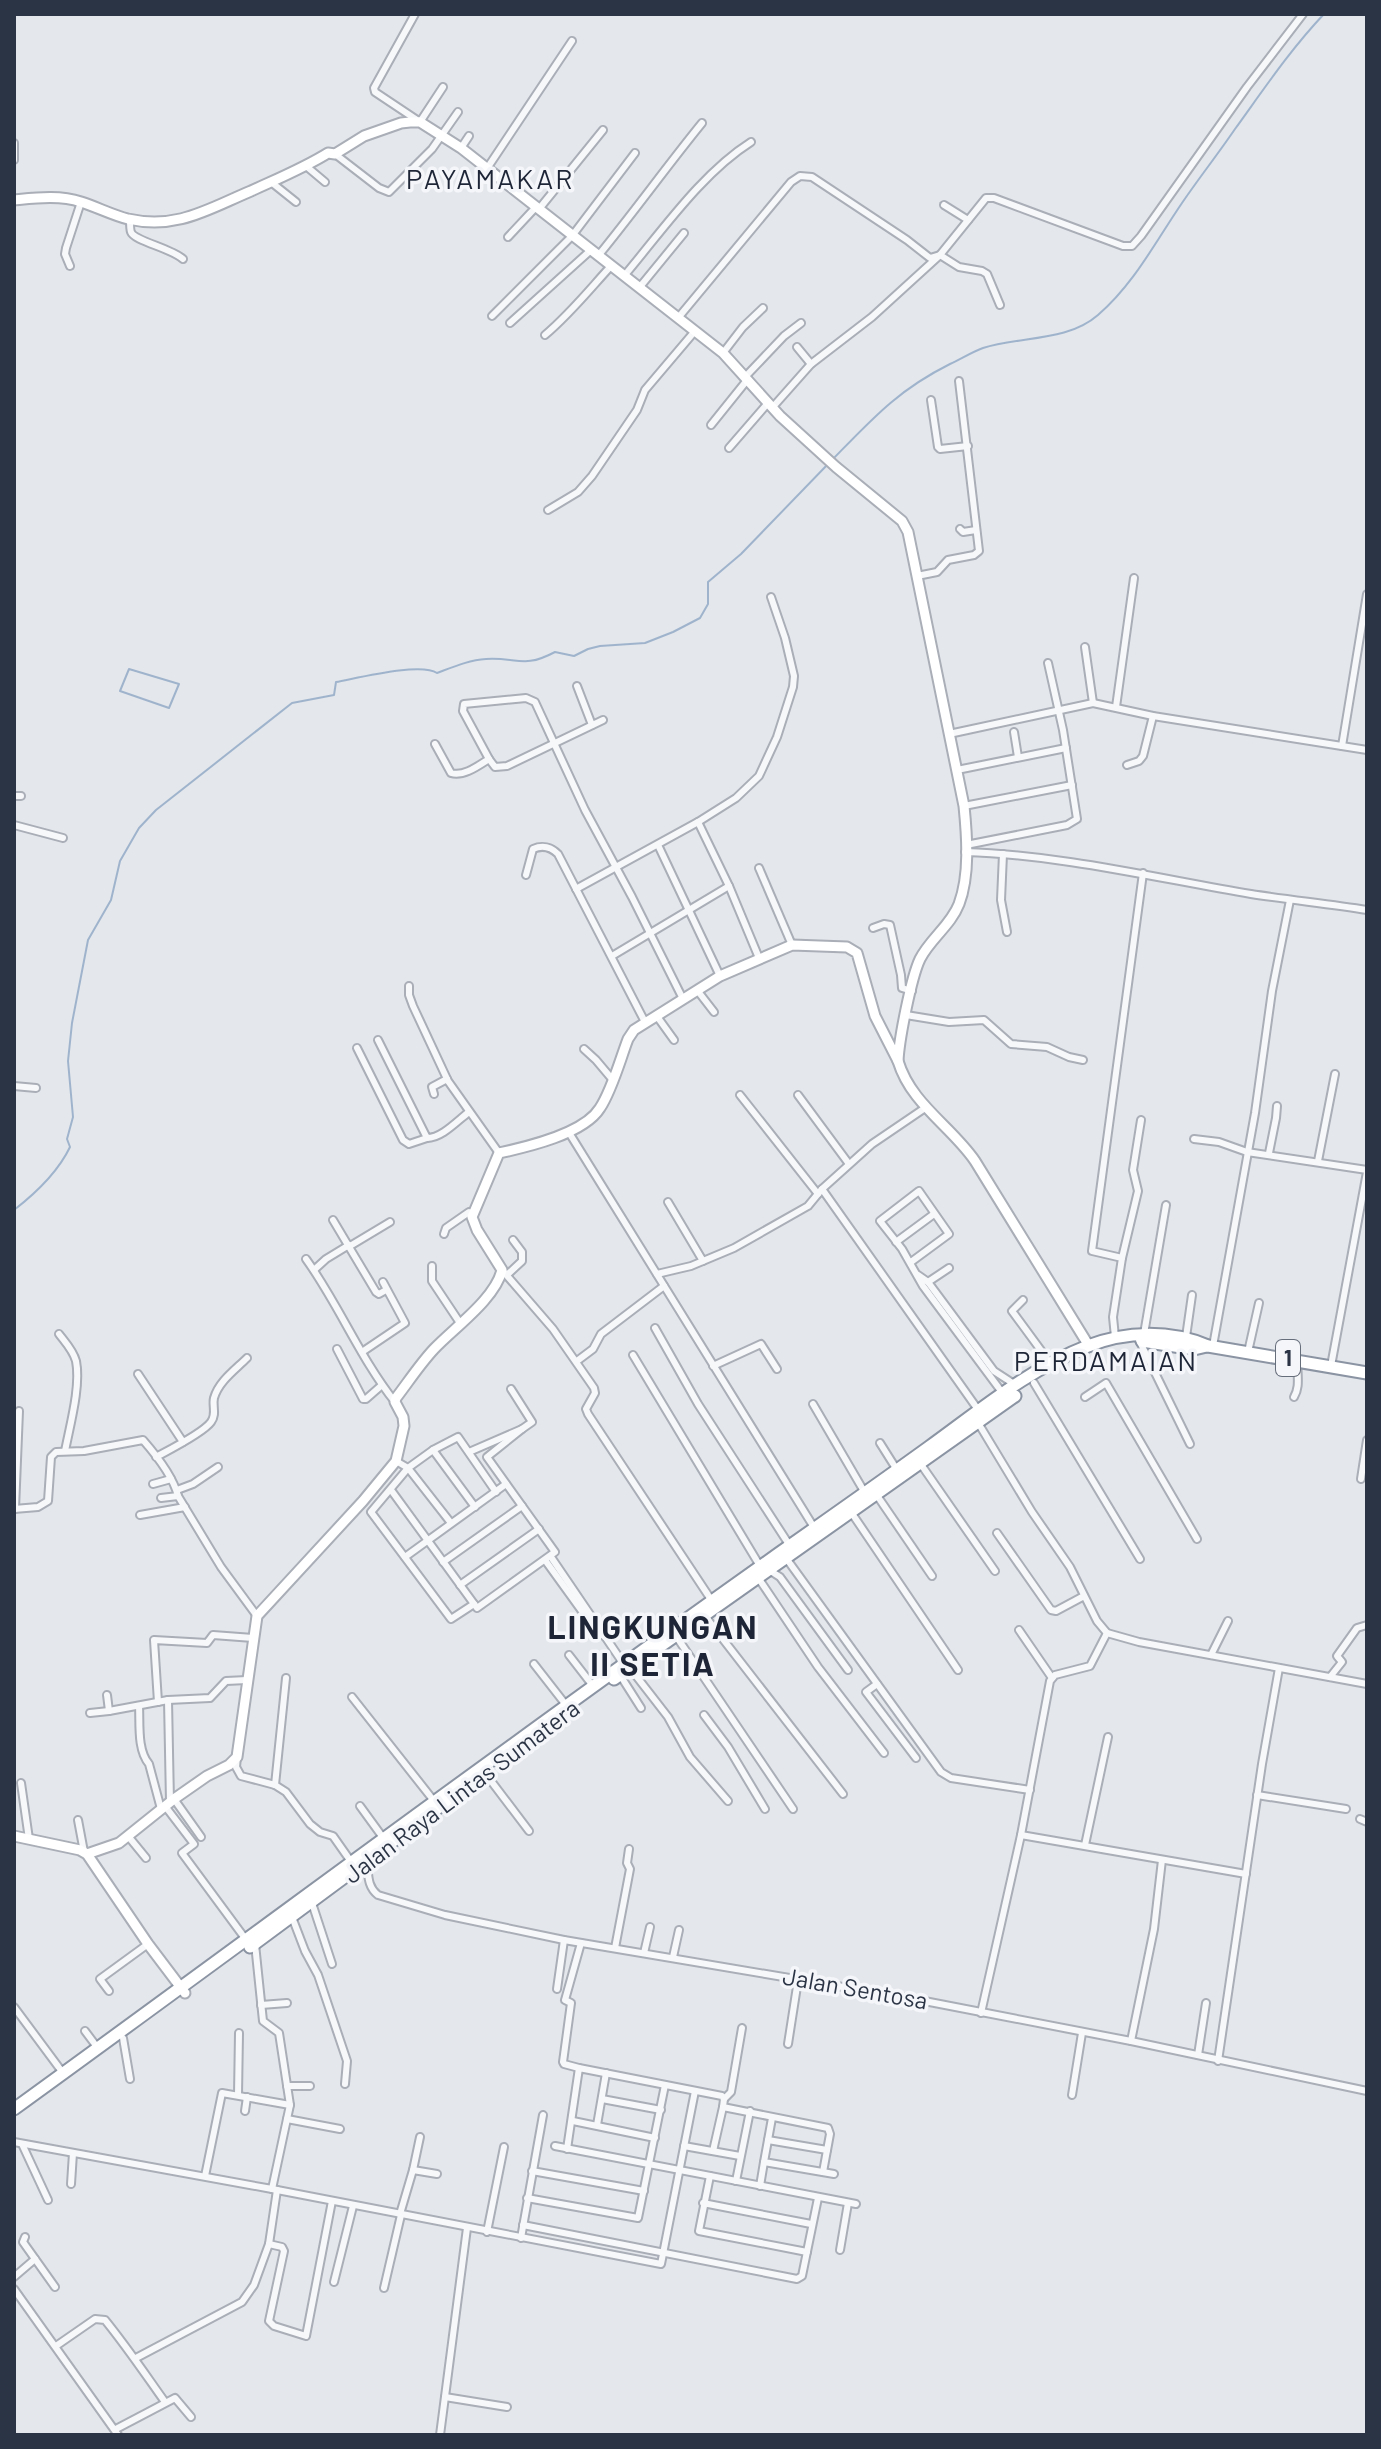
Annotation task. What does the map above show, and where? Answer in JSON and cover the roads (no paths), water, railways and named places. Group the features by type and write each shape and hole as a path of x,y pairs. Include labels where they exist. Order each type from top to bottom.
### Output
{"highway":[{"name":"Jalan Raya Lintas Sumatera","path":"14,2109 251,1942 352,1863 366,1858 384,1839 566,1705 676,1636 870,1493 920,1463 976,1416 1091,1349 1141,1337 1194,1349 1211,1346"},
{"name":"Jalan Raya Lintas Sumatera","path":"817,1531 851,1512 897,1470 1016,1386 1051,1364 1115,1338 1186,1337 1211,1346 1367,1373"},
{"name":"Jalan Raya Lintas Sumatera","path":"251,1942 312,1903 366,1858 485,1773 712,1601 763,1572"},
{"name":"Jalan Raya Lintas Sumatera","path":"14,2117 183,1991"}],"street":[{"path":"415,14 374,88 375,92 488,167 723,353 770,406 836,467 902,521 908,532 964,806 966,849 963,889 958,906 920,960 898,1061"},
{"path":"729,448 811,364 872,317 940,255 986,198 1123,246 1132,246 1303,14"},
{"path":"488,167 572,41"},
{"path":"420,122 443,87"},
{"path":"14,200 45,198 81,202 130,219 156,222 194,216 306,166 328,153 335,154 379,188 389,192 432,149 458,112"},
{"path":"335,154 364,136 401,123 420,122"},
{"path":"510,323 594,253 638,207 675,154 702,123"},
{"path":"508,237 538,208 603,130"},
{"path":"461,148 469,136"},
{"path":"624,276 706,181 736,151 751,142"},
{"path":"14,143 14,160"},
{"path":"492,316 572,236 635,153"},
{"path":"306,166 325,182"},
{"path":"678,318 791,182 800,176 812,177 930,258 940,255 959,267 987,274 1000,305"},
{"path":"271,182 296,202"},
{"path":"70,266 66,248 81,202"},
{"path":"944,205 968,220"},
{"path":"130,219 131,233 135,238 170,249 183,259"},
{"path":"639,288 684,233"},
{"path":"545,335 585,297 590,287 611,266"},
{"path":"723,353 763,308"},
{"path":"711,425 784,336 801,323"},
{"path":"548,510 578,492 592,476 637,410 645,390 695,331"},
{"path":"797,347 811,364"},
{"path":"917,576 937,572 948,560 977,554 959,381"},
{"path":"931,400 938,447 968,446"},
{"path":"960,529 963,532 976,530"},
{"path":"1116,707 1134,578"},
{"path":"1342,746 1367,594"},
{"path":"576,889 698,822 744,792 759,776 787,706 794,676 771,597"},
{"path":"1085,647 1093,703"},
{"path":"966,849 1074,822 1078,815 1048,663"},
{"path":"577,686 592,725"},
{"path":"603,720 554,742 507,766 495,767 463,711 464,704 529,698 537,705 554,742 585,810 683,999"},
{"path":"949,734 1093,703 1153,716 1367,750"},
{"path":"1127,765 1142,759 1153,716"},
{"path":"1014,732 1018,757"},
{"path":"435,744 454,775 469,771 489,759"},
{"path":"957,770 1066,748"},
{"path":"964,806 1072,785"},
{"path":"698,822 759,958"},
{"path":"14,825 63,838"},
{"path":"658,845 720,976"},
{"path":"526,875 531,851 546,847 558,854 645,1022"},
{"path":"966,849 1143,873 1290,900 1367,910"},
{"path":"1003,854 1001,900 1007,932"},
{"path":"759,868 792,945"},
{"path":"1122,1258 1092,1251 1143,873"},
{"path":"612,956 729,886"},
{"path":"1211,1346 1255,1113 1272,991 1290,900"},
{"path":"873,928 887,923 890,925 902,987 912,991"},
{"path":"499,1153 539,1144 587,1121 600,1108 630,1034 720,976 792,945 847,947 857,953 875,1016 901,1071 925,1108 975,1161 1089,1346"},
{"path":"409,986 413,1006 447,1079 499,1153"},
{"path":"697,990 714,1012"},
{"path":"656,1015 674,1040"},
{"path":"906,1015 949,1022 984,1020 1008,1043 1047,1047 1064,1056 1083,1060"},
{"path":"378,1040 427,1138"},
{"path":"357,1048 403,1140 409,1144 433,1138 469,1112"},
{"path":"584,1049 612,1079"},
{"path":"1318,1161 1335,1074"},
{"path":"434,1094 432,1087 447,1079"},
{"path":"14,1086 36,1088"},
{"path":"740,1095 820,1191 976,1416 1032,1512 1070,1567 1092,1614 1107,1633 1123,1639 1367,1684"},
{"path":"798,1095 849,1164"},
{"path":"1269,1153 1277,1106"},
{"path":"657,1274 734,1248 808,1206 820,1191 872,1144 925,1108"},
{"path":"1115,1338 1113,1317 1122,1258 1138,1191 1133,1170 1141,1120"},
{"path":"568,1131 817,1531"},
{"path":"1194,1139 1219,1142 1247,1152 1269,1153 1367,1171 1331,1366"},
{"path":"499,1153 472,1214 477,1230 505,1272 577,1361 595,1393 587,1406 588,1414 712,1601"},
{"path":"911,1262 949,1234 919,1191 880,1221 911,1262 923,1286 1004,1395"},
{"path":"668,1202 703,1261"},
{"path":"1166,1205 1141,1337 1190,1444"},
{"path":"444,1234 446,1228 462,1216 469,1212 472,1214"},
{"path":"896,1242 934,1214"},
{"path":"333,1220 376,1292 379,1294 386,1290"},
{"path":"314,1270 326,1259 390,1222"},
{"path":"395,1402 424,1360 492,1292 505,1272 522,1261 522,1252 513,1240"},
{"path":"320,1250 326,1259"},
{"path":"306,1259 395,1402 404,1426 396,1461 257,1616 236,1767 241,1776 275,1785 286,1792 310,1824 320,1832 333,1836 352,1863"},
{"path":"432,1266 432,1281 460,1323"},
{"path":"928,1282 949,1268"},
{"path":"918,1275 928,1282 994,1371 1016,1386"},
{"path":"362,1352 405,1323 383,1282"},
{"path":"577,1361 593,1349 601,1334 664,1286"},
{"path":"1186,1337 1192,1295"},
{"path":"1023,1300 1012,1311 1051,1364"},
{"path":"1248,1352 1259,1303"},
{"path":"655,1328 788,1552 941,1772 951,1778 1030,1790"},
{"path":"59,1334 72,1352 76,1365 74,1404 65,1451"},
{"path":"713,1366 761,1344 777,1369"},
{"path":"337,1349 363,1399 382,1385"},
{"path":"633,1355 818,1667 884,1753"},
{"path":"156,1457 211,1422 216,1394 225,1379 247,1358"},
{"path":"1294,1397 1299,1384 1296,1373 1298,1360"},
{"path":"138,1374 183,1442"},
{"path":"1034,1383 1140,1559"},
{"path":"1085,1397 1106,1383 1197,1539"},
{"path":"391,1490 477,1608 548,1559 555,1552 487,1457 532,1422 511,1389"},
{"path":"813,1404 870,1493 932,1576"},
{"path":"19,1411 15,1509 45,1504 50,1495 51,1457 56,1452 84,1451 141,1439 171,1479 221,1567 257,1616"},
{"path":"469,1452 522,1429"},
{"path":"474,1604 451,1619 371,1512 408,1468 458,1437 496,1492"},
{"path":"1361,1479 1367,1440"},
{"path":"880,1443 897,1470"},
{"path":"433,1450 475,1507"},
{"path":"396,1461 408,1468 451,1523"},
{"path":"920,1463 995,1571"},
{"path":"161,1498 178,1493 218,1467"},
{"path":"153,1484 171,1479"},
{"path":"405,1557 506,1484"},
{"path":"443,1562 522,1506"},
{"path":"140,1515 185,1507"},
{"path":"851,1512 958,1670"},
{"path":"460,1585 539,1529"},
{"path":"997,1533 1051,1610 1056,1611 1084,1596"},
{"path":"548,1559 597,1632 604,1636 625,1669 668,1717 690,1757 728,1801"},
{"path":"763,1572 780,1577 848,1670"},
{"path":"705,1616 843,1794"},
{"path":"1211,1655 1228,1621"},
{"path":"1330,1677 1342,1662 1337,1656 1357,1628 1367,1625"},
{"path":"981,2013 1052,1678 1019,1630"},
{"path":"1052,1678 1090,1666 1107,1633"},
{"path":"158,1702 154,1640 207,1643 213,1635 253,1638"},
{"path":"676,1636 793,1809"},
{"path":"569,1655 593,1686"},
{"path":"534,1664 566,1705"},
{"path":"1218,2061 1279,1668"},
{"path":"625,1669 641,1708"},
{"path":"275,1785 286,1678"},
{"path":"90,1713 168,1700 210,1698 226,1681 247,1680"},
{"path":"877,1684 867,1693 916,1758"},
{"path":"107,1695 109,1711"},
{"path":"352,1697 434,1801"},
{"path":"168,1700 168,1804 201,1837"},
{"path":"136,2358 242,2302 254,2285 269,2244 290,2105 279,2033 265,2024 251,1942 182,1853 194,1844 145,1761 141,1749 139,1706"},
{"path":"704,1715 728,1747 765,1809"},
{"path":"1085,1845 1108,1737"},
{"path":"14,1836 86,1853 112,1847 237,1757"},
{"path":"485,1773 529,1831"},
{"path":"21,1783 29,1839"},
{"path":"1257,1795 1346,1809"},
{"path":"360,1806 384,1839"},
{"path":"78,1820 86,1853 183,1991"},
{"path":"128,1835 146,1858"},
{"path":"1021,1835 1246,1874"},
{"path":"615,1948 630,1869 627,1863 629,1849"},
{"name":"Jalan Sentosa","path":"366,1858 374,1891 385,1898 456,1918 1131,2041 1367,2091"},
{"path":"1131,2041 1154,1929 1162,1860"},
{"path":"312,1903 332,1964"},
{"path":"292,1917 318,1975 347,2061 345,2084"},
{"path":"644,1953 650,1927"},
{"path":"673,1957 679,1930"},
{"path":"557,1989 564,1940"},
{"path":"581,1943 565,2000 571,2003 564,2064 722,2096 724,2099"},
{"path":"109,1991 100,1979 148,1944"},
{"path":"788,2044 798,1980"},
{"path":"261,2005 287,2003"},
{"path":"1198,2055 1206,2003"},
{"path":"14,2007 63,2073"},
{"path":"713,2151 724,2099 731,2092 742,2028"},
{"path":"85,2031 97,2048"},
{"path":"238,2095 239,2033"},
{"path":"1072,2095 1082,2033"},
{"path":"123,2038 130,2079"},
{"path":"567,2149 579,2068"},
{"path":"597,2125 606,2073"},
{"path":"527,2198 639,2217 665,2085"},
{"path":"287,2086 310,2086"},
{"path":"18,2143 661,2264 695,2091"},
{"path":"205,2176 222,2093 290,2105"},
{"path":"245,2111 247,2097"},
{"path":"602,2099 661,2110"},
{"path":"723,2107 828,2128 830,2134 823,2172"},
{"path":"736,2181 750,2111"},
{"path":"521,2238 543,2115"},
{"path":"760,2186 772,2118"},
{"path":"287,2119 340,2129"},
{"path":"573,2121 655,2138"},
{"path":"384,2288 420,2137"},
{"path":"768,2140 827,2150"},
{"path":"18,2143 48,2200"},
{"path":"555,2146 852,2204 840,2250"},
{"path":"684,2146 740,2156"},
{"path":"487,2232 504,2147"},
{"path":"71,2184 73,2153"},
{"path":"764,2162 834,2174"},
{"path":"413,2170 437,2174"},
{"path":"532,2171 644,2191"},
{"path":"710,2176 699,2231 807,2252"},
{"path":"523,2225 797,2279 802,2276 818,2198"},
{"path":"269,2244 282,2247 284,2251 269,2321 274,2326 306,2336 332,2201"},
{"path":"703,2203 811,2224"},
{"path":"334,2282 353,2206"},
{"path":"440,2435 467,2228"},
{"path":"25,2237 23,2242 55,2287"},
{"path":"14,2277 35,2259"},
{"path":"14,2289 117,2432 165,2402 177,2398 191,2417"},
{"path":"56,2346 95,2319 105,2320 136,2358 165,2402"},
{"path":"445,2397 507,2407"}],"waterway":[{"path":"833,459 887,406 932,374 983,348 1072,330 1098,315 1134,276 1188,194 1267,85 1324,14"},
{"path":"14,1210 46,1182 70,1147 67,1139 73,1117 68,1061 88,940 111,900 120,861 139,828 156,810 292,703 334,695 336,682 404,670 437,673 480,660 528,661 555,652 574,656 600,646 645,643 673,632 700,618 708,604 708,582 741,554 829,463"},
{"path":"129,669 179,684 169,708 120,691 129,669"}],"district":[{"name":"PAYAMAKAR","path":"490,179"},
{"name":"PERDAMAIAN","path":"1106,1361"},
{"name":"LINGKUNGAN II SETIA","path":"653,1646"}]}
